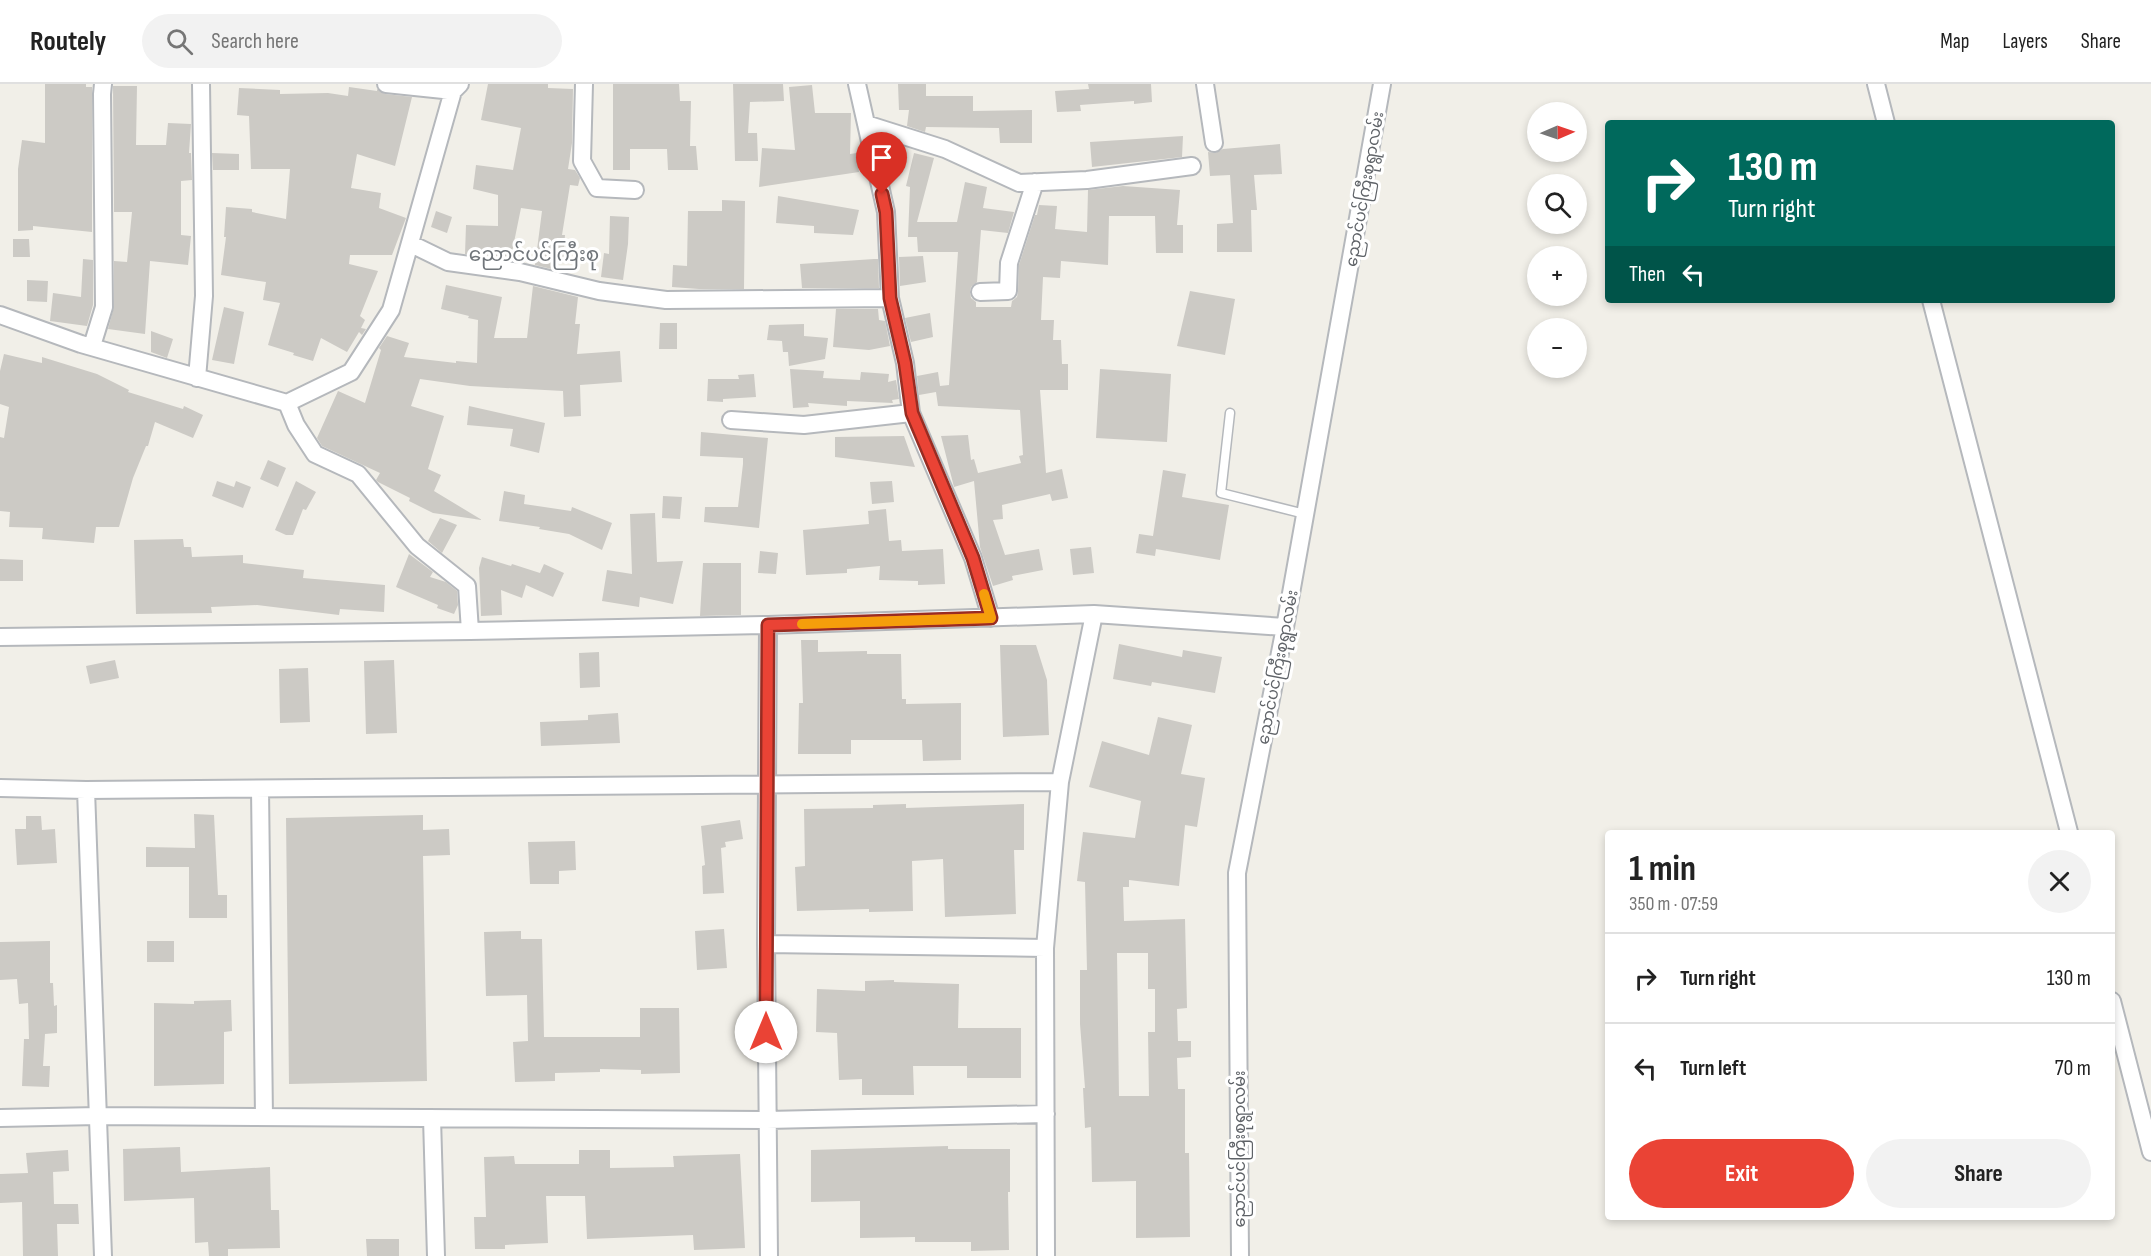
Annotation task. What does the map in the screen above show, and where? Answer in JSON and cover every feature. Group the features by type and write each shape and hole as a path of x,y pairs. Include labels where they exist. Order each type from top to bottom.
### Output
{"street":[{"path":"92,346 104,307 103,84"},
{"path":"197,378 204,296 201,84"},
{"path":"1,310 92,346 287,403 351,372 391,310 457,88 386,84"},
{"path":"584,84 582,161 597,188 635,190"},
{"path":"857,84 886,212 890,298 905,363 912,413 973,558 991,618"},
{"path":"1205,84 1214,143"},
{"name":"ညောင်ပင်ကြီးစုရွာလမ်း","path":"1240,1256 1237,873 1285,627 1383,84"},
{"path":"1875,84 1885,120"},
{"path":"866,124 945,148 1019,183 1087,180 1192,166"},
{"path":"980,292 1008,291 1009,263 1035,182"},
{"path":"411,244 448,262 520,272 599,291 666,300 890,298"},
{"path":"1932,303 2068,830"},
{"path":"287,403 296,425 315,454 358,474 417,546 467,586 471,631"},
{"path":"731,420 804,425 912,413"},
{"path":"0,637 768,625 1094,614 1285,627"},
{"path":"1046,1256 1045,948 1060,783 1094,614"},
{"path":"768,625 766,944 769,1256"},
{"path":"0,788 86,790 1060,783"},
{"path":"260,789 264,1117"},
{"path":"86,790 103,1256"},
{"path":"766,944 1045,948"},
{"path":"2115,1012 2151,1152"},
{"path":"0,1118 98,1116 767,1120 1046,1114"},
{"path":"432,1118 436,1256"}],"lane":[{"path":"1230,413 1221,493 1305,514"}],"building":[{"path":"45,84 86,84 86,87 92,87 92,232 33,226 33,230 18,231 18,169 22,140 45,143"},
{"path":"488,84 548,84 548,88 573,89 572,143 568,169 575,170 580,178 578,186 570,185 562,235 565,235 563,263 557,262 556,270 535,265 542,211 521,208 511,257 465,254 466,225 498,226 498,195 473,189 476,165 513,170 521,128 481,120"},
{"path":"613,84 679,84 680,101 691,101 690,146 696,146 698,170 668,170 667,149 630,149 630,170 613,170"},
{"path":"733,84 783,84 784,101 750,102 748,133 757,133 758,161 735,161"},
{"path":"898,84 926,84 926,96 973,96 973,111 1032,110 1032,143 1000,143 999,128 926,127 925,132 907,126 909,110 899,110"},
{"path":"1088,84 1151,84 1152,102 1080,105 1081,111 1057,112 1055,91 1089,89"},
{"path":"812,85 815,113 851,113 850,154 857,153 859,172 759,187 762,148 795,150 789,87"},
{"path":"113,86 137,86 136,145 166,145 168,123 191,124 189,153 191,153 192,180 181,181 181,235 191,236 188,265 150,261 145,334 108,329 114,307 114,261 127,262 132,212 114,212"},
{"path":"349,87 377,91 377,89 385,94 412,97 395,166 357,154 351,188 381,193 379,208 406,218 392,255 350,255 349,264 378,271 360,316 365,320 361,328 366,329 362,335 359,332 347,352 321,338 313,361 268,345 280,303 263,300 266,282 221,275 226,237 224,237 226,207 252,209 252,212 286,219 290,169 251,169 249,116 237,115 239,88 280,90 280,94 328,93 348,96"},
{"path":"1183,136 1182,157 1092,167 1090,142"},
{"path":"1280,144 1282,174 1254,175 1257,210 1251,210 1252,252 1217,252 1217,224 1233,223 1230,175 1210,176 1208,152"},
{"path":"212,153 239,154 239,170 213,170"},
{"path":"914,153 934,158 917,222 957,222 965,182 987,187 983,208 1014,212 1008,233 981,230 977,282 971,287 970,292 971,298 976,302 976,307 1011,307 1018,292 1019,265 1039,205 1057,206 1055,229 1087,232 1088,190 1123,186 1180,190 1177,225 1183,225 1183,253 1156,253 1155,216 1109,216 1108,265 1061,261 1060,278 1043,277 1041,320 1054,320 1053,340 1061,340 1062,364 1068,364 1068,390 1040,390 1046,473 1062,469 1068,498 1052,501 1050,494 1002,505 1003,519 993,520 1005,555 1039,549 1043,570 1012,576 1013,580 993,586 980,547 974,481 954,487 941,436 968,435 971,460 974,459 978,473 1021,463 1019,456 1023,455 1020,410 938,406 936,392 919,395 917,376 938,372 940,386 949,385 958,252 918,252 917,237 908,237 910,187 906,186"},
{"path":"778,196 859,210 853,235 814,233 814,226 776,223"},
{"path":"722,200 745,201 744,289 672,287 673,265 687,266 688,211 722,211"},
{"path":"436,211 452,217 447,233 431,227"},
{"path":"610,216 629,217 623,280 601,277 604,253 609,254"},
{"path":"13,239 29,239 30,257 13,257"},
{"path":"923,256 926,282 900,286 899,257"},
{"path":"83,259 93,260 93,305 87,326 50,321 53,293 81,297"},
{"path":"878,259 879,288 802,288 800,264"},
{"path":"27,280 48,281 47,302 27,301"},
{"path":"446,285 502,297 494,338 527,338 533,286 578,297 575,324 580,324 577,354 620,351 622,382 580,385 581,416 564,417 563,391 470,386 420,379 411,406 444,416 428,469 441,475 434,491 482,520 433,513 378,482 376,480 380,473 322,446 317,438 338,391 365,403 381,350 379,348 387,336 409,343 404,357 477,363 478,320 441,309"},
{"path":"1190,291 1235,299 1225,355 1177,346"},
{"path":"224,307 244,312 234,364 212,360"},
{"path":"836,309 878,309 879,320 885,321 890,346 869,350 833,347"},
{"path":"930,313 933,337 911,342 905,318"},
{"path":"660,323 677,323 677,349 659,349"},
{"path":"804,324 804,336 828,338 825,359 789,366 788,352 783,352 782,341 767,340 769,325"},
{"path":"151,331 173,339 167,358 151,352"},
{"path":"4,354 42,363 42,357 97,374 129,390 128,392 183,409 184,406 203,415 193,438 155,422 148,446 146,446 133,478 119,527 96,527 94,543 42,539 43,528 9,527 10,512 0,511 0,437 4,438 9,407 0,404 0,371"},
{"path":"790,369 824,371 823,378 860,380 861,372 889,374 888,382 896,380 899,399 892,400 893,403 847,401 847,406 808,403 809,407 793,408"},
{"path":"1100,369 1171,374 1167,442 1096,438"},
{"path":"754,374 756,397 723,399 723,402 707,401 708,379 739,379 738,375"},
{"path":"469,406 545,423 539,453 510,446 513,429 467,425"},
{"path":"701,432 768,438 759,528 704,522 705,507 738,507 743,458 700,456"},
{"path":"904,436 915,467 835,457 835,437"},
{"path":"268,460 286,468 278,487 260,479"},
{"path":"1163,470 1186,474 1182,497 1229,505 1220,560 1156,549 1155,556 1136,553 1139,534 1153,536"},
{"path":"217,481 234,487 236,481 251,487 243,508 212,496"},
{"path":"296,481 316,492 306,510 303,509 293,535 286,535 275,530"},
{"path":"892,481 894,502 872,504 870,482"},
{"path":"504,491 525,495 524,504 571,511 572,507 612,523 602,550 569,534 499,521"},
{"path":"663,496 682,497 680,519 662,518"},
{"path":"886,509 889,541 901,540 902,551 943,549 945,584 918,585 918,581 879,580 880,566 847,569 847,573 806,575 803,530 869,524 868,511"},
{"path":"655,513 657,562 683,561 673,604 640,597 639,607 602,601 607,570 632,574 630,514"},
{"path":"440,518 457,525 442,553 428,541"},
{"path":"183,539 184,547 191,547 192,557 243,555 243,563 304,570 303,578 385,585 384,612 340,609 339,615 257,605 211,607 212,613 136,614 134,540"},
{"path":"1091,547 1094,573 1073,575 1070,549"},
{"path":"760,551 778,553 776,574 758,573"},
{"path":"409,554 433,572 430,577 446,582 457,591 458,605 454,614 396,587"},
{"path":"482,557 540,573 544,564 564,573 553,597 526,585 522,598 501,590 502,615 481,616 479,568"},
{"path":"0,559 23,560 23,581 0,581"},
{"path":"703,563 741,563 741,615 700,616"},
{"path":"801,640 818,640 818,652 867,651 867,654 901,654 902,699 906,699 906,704 961,703 961,760 923,761 922,740 851,740 851,754 798,754 799,703 803,703"},
{"path":"1119,644 1182,657 1183,650 1222,657 1215,693 1152,682 1151,686 1113,679"},
{"path":"1000,645 1036,645 1047,680 1049,735 1003,737"},
{"path":"599,652 600,687 580,688 579,653"},
{"path":"115,660 119,678 90,684 86,666"},
{"path":"394,660 397,733 366,734 364,661"},
{"path":"308,668 310,722 280,723 279,669"},
{"path":"618,713 620,743 541,746 540,722 588,720 588,715"},
{"path":"1158,717 1192,725 1181,774 1205,778 1197,827 1185,825 1179,886 1129,880 1129,887 1123,887 1124,921 1185,919 1187,1008 1177,1009 1178,1041 1191,1041 1191,1057 1177,1058 1178,1089 1185,1089 1185,1153 1189,1153 1190,1237 1136,1238 1136,1181 1092,1182 1091,1127 1085,1128 1080,970 1087,970 1085,882 1077,881 1083,832 1135,838 1141,801 1089,787 1102,741 1149,755","holes":["1117,953 1148,953 1148,989 1155,989 1155,1032 1148,1032 1149,1096 1119,1096"]},
{"path":"906,804 906,808 1024,804 1024,850 1014,850 1016,914 945,917 943,859 912,861 913,911 869,912 869,909 797,911 795,867 805,866 804,809 873,808 873,805"},
{"path":"194,814 214,815 218,895 227,895 227,918 189,918 189,867 146,867 146,847 195,848"},
{"path":"423,815 423,830 449,829 450,855 423,856 427,1081 289,1084 286,818"},
{"path":"26,816 41,816 42,830 55,829 57,863 17,865 15,829 26,829"},
{"path":"740,820 743,839 725,842 726,847 721,848 724,893 703,894 702,866 705,865 701,826"},
{"path":"575,841 576,870 559,871 559,884 530,884 528,842"},
{"path":"724,929 727,968 697,970 695,931"},
{"path":"521,931 521,939 542,939 544,1037 640,1037 640,1008 679,1008 680,1073 641,1074 641,1070 600,1069 600,1072 555,1073 555,1081 515,1082 513,1042 528,1041 527,995 486,996 484,932"},
{"path":"50,941 50,983 53,983 54,1006 57,1005 57,1033 45,1034 43,1066 50,1066 49,1087 22,1086 24,1039 29,1039 28,1003 19,1004 17,979 0,980 0,942"},
{"path":"147,941 174,941 174,962 147,962"},
{"path":"894,980 894,982 959,984 958,1028 1021,1028 1021,1078 967,1078 967,1066 913,1066 914,1095 862,1095 862,1079 839,1080 837,1033 816,1032 817,989 865,991 865,981"},
{"path":"231,1000 232,1031 224,1032 224,1084 154,1086 154,1003 194,1004 194,1001"},
{"path":"948,1146 948,1149 1010,1149 1009,1250 971,1251 971,1242 915,1242 915,1237 860,1238 860,1201 811,1202 811,1150"},
{"path":"180,1147 181,1172 270,1167 271,1210 279,1210 280,1248 228,1249 228,1256 209,1256 208,1242 195,1243 194,1198 124,1201 123,1149"},
{"path":"68,1150 69,1171 53,1172 54,1204 78,1204 79,1224 57,1224 58,1256 23,1256 22,1202 0,1203 0,1174 28,1173 26,1153"},
{"path":"579,1150 610,1150 610,1168 674,1167 673,1156 740,1154 745,1248 694,1250 693,1235 587,1239 585,1196 546,1196 548,1243 505,1245 505,1249 475,1249 474,1217 486,1217 484,1157 514,1156 515,1164 579,1164"},
{"path":"366,1239 399,1239 399,1256 367,1256"}],"slow traffic":[{"path":"802,624 991,618 984,594"}],"district":[{"name":"ညောင်ပင်ကြီးစု","path":"534,254"}],"route":[{"path":"766,1032 768,625 991,618 973,558 912,413 905,363 890,298 886,212 882,194"}]}
